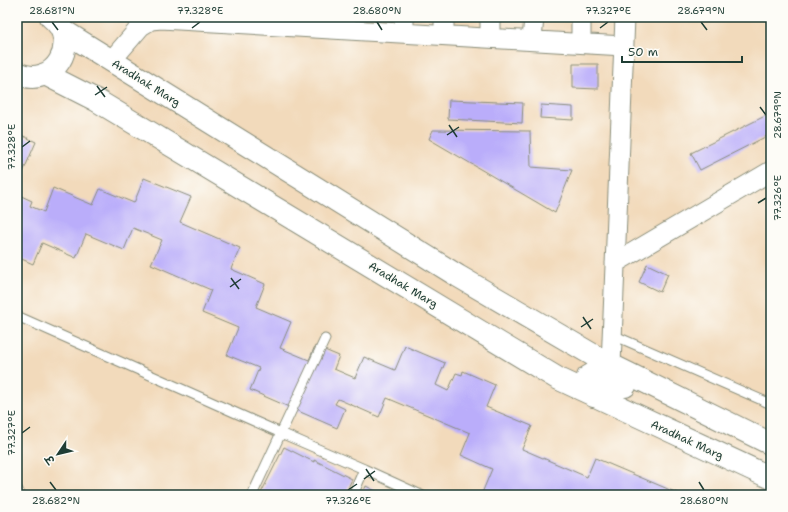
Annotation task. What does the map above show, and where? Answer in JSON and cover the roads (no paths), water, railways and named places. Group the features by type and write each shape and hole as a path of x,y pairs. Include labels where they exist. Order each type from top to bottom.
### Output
{"main road":[{"name":"Aradhak Marg","path":"57,24 111,61 458,276 611,365 771,444"},
{"path":"17,73 32,76 45,74 56,66 62,56 65,43 57,24"},
{"name":"Aradhak Marg","path":"45,74 96,100 557,378 771,478"},
{"path":"594,396 588,382 588,377 594,374 603,376 631,389 655,387"}],"street":[{"path":"490,17 490,38"},
{"path":"532,40 534,17"},
{"path":"580,43 581,17"},
{"path":"611,365 625,17"},
{"path":"111,61 141,26 151,20 161,19 444,26 490,38 624,46"},
{"path":"615,263 767,179"}],"lane":[{"path":"17,316 421,495"},
{"path":"612,335 771,404"},
{"path":"252,495 325,339"},
{"path":"353,495 364,469"}]}
